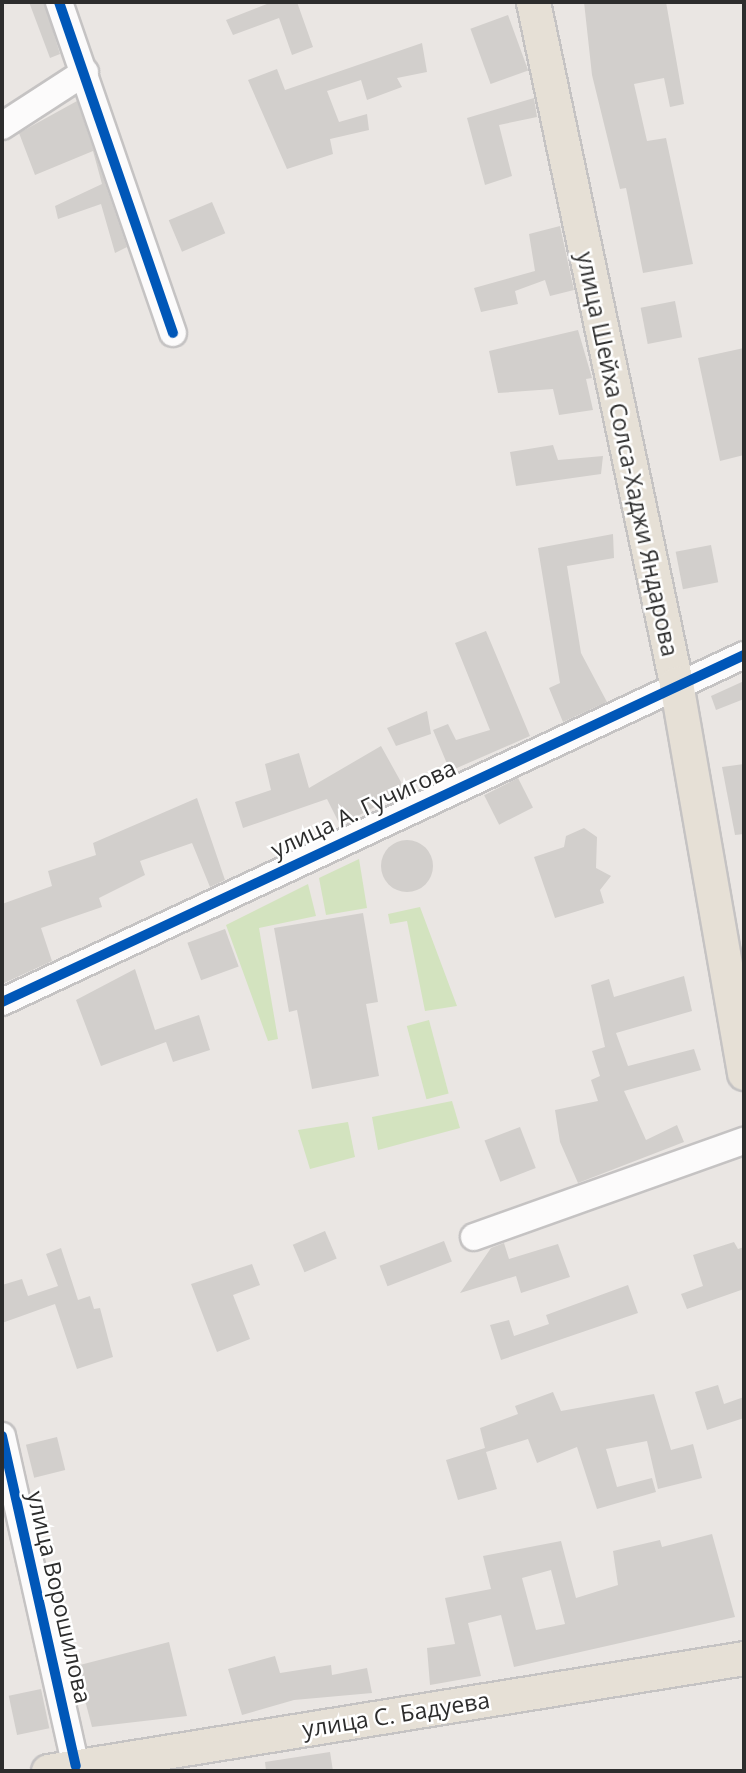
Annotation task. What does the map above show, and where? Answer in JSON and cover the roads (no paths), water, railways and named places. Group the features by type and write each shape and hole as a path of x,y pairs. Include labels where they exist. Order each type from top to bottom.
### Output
{"main road":[{"name":"улица Шейха Солса-Хаджи Яндарова","path":"533,2 676,682 744,1073"},
{"name":"улица С. Бадуева","path":"62,1769 744,1658"}],"street":[{"path":"60,2 173,333"},
{"path":"2,126 85,72"},
{"name":"улица А. Гучигова","path":"2,1002 676,682 744,655"},
{"path":"474,1237 744,1141"},
{"name":"улица Ворошилова","path":"2,1436 62,1769"}]}
